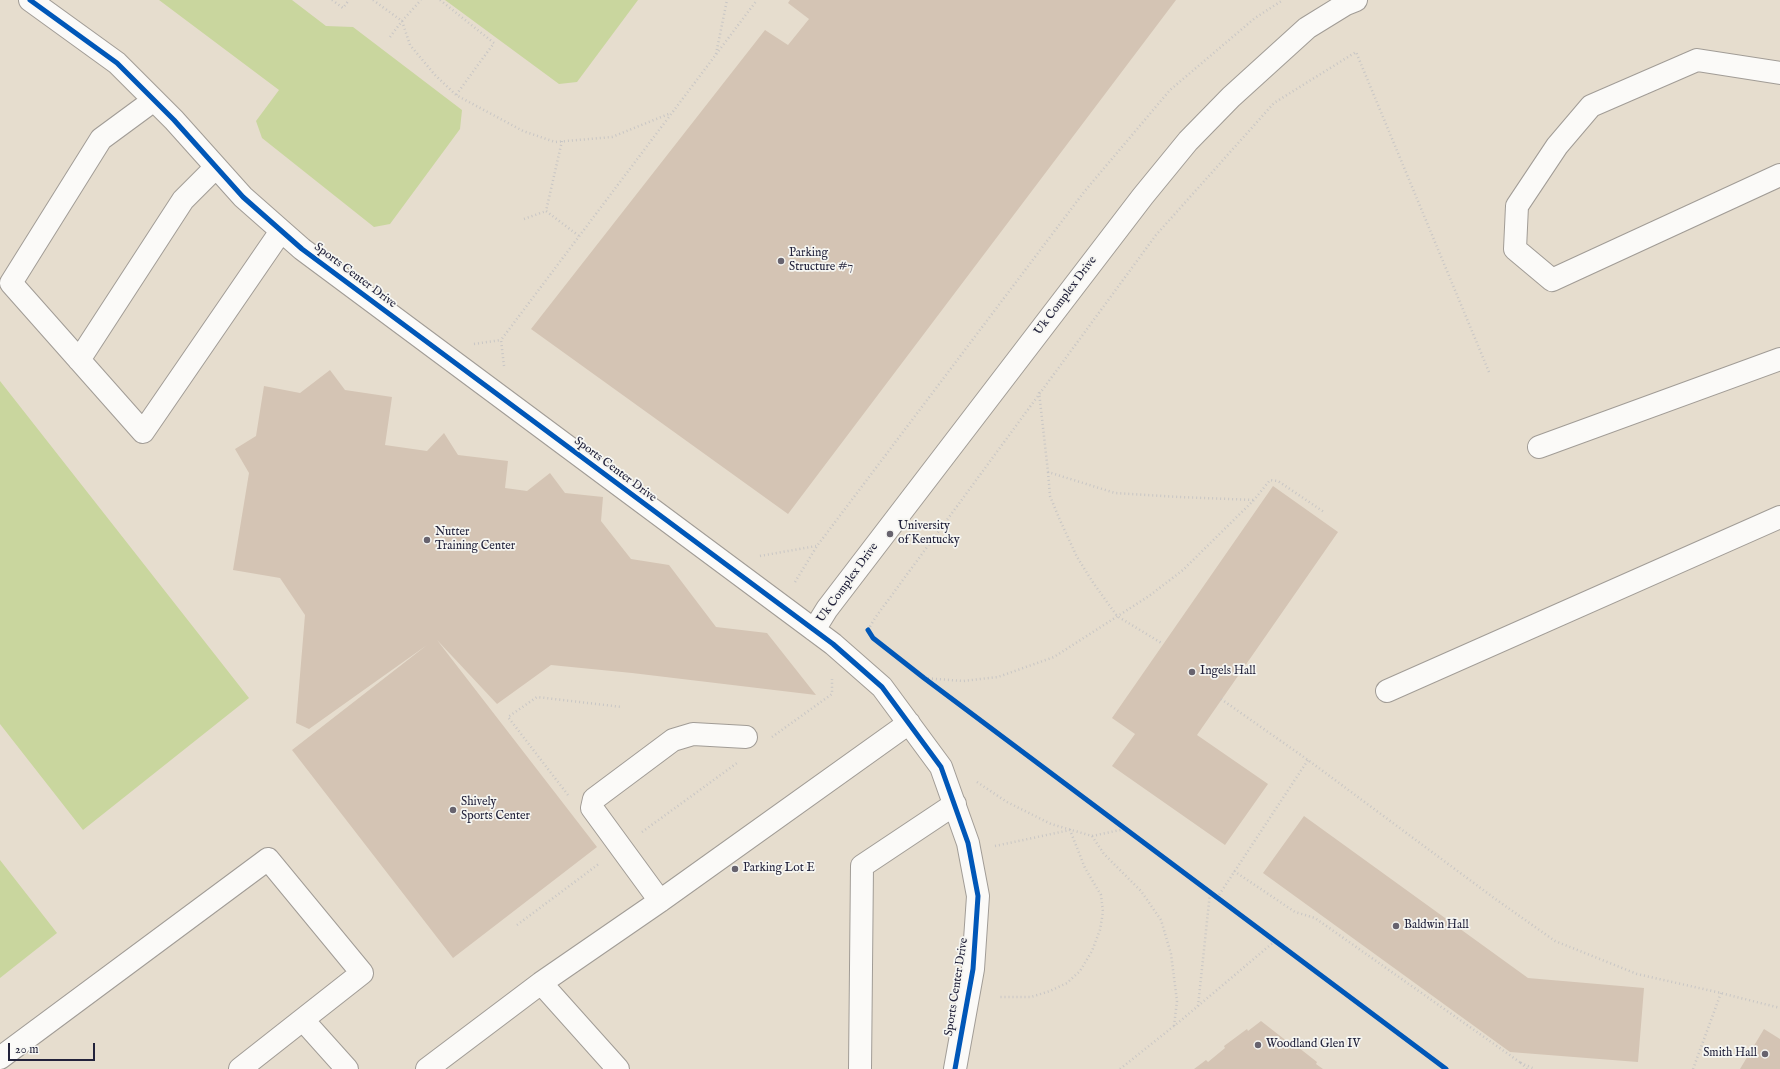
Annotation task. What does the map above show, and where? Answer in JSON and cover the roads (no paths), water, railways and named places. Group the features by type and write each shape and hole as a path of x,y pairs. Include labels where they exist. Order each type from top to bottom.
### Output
{"street":[{"name":"Sports Center Drive","path":"30,0 117,62 243,197 302,249 833,644 882,687 941,767 968,843 978,896 973,969 955,1069"},
{"name":"Uk Complex Drive","path":"814,630 832,602 1143,196 1188,141 1231,97 1307,28 1346,4 1356,0"},
{"path":"1780,73 1697,60 1591,106 1557,146 1517,206 1515,249 1552,280 1780,176"},
{"path":"154,100 102,139 11,283 143,432 281,230"},
{"path":"79,360 183,200 216,167"},
{"path":"1539,447 1780,359"},
{"path":"1387,691 1780,517"},
{"path":"427,1069 542,983 660,901 909,723"},
{"path":"660,901 592,808 594,799 673,740 693,734 746,737"},
{"path":"860,1069 862,866 955,804"},
{"path":"0,1058 268,860 362,973 240,1069"},
{"path":"542,983 618,1069"},
{"path":"303,1020 347,1069"}],"place":[{"name":"Parking Structure #7","path":"781,261"},
{"name":"University of Kentucky","path":"890,534"},
{"name":"Nutter Training Center","path":"427,540"},
{"name":"Ingels Hall","path":"1192,672"},
{"name":"Shively Sports Center","path":"453,810"},
{"name":"Parking Lot E","path":"735,869"},
{"name":"Baldwin Hall","path":"1396,926"},
{"name":"Woodland Glen IV","path":"1258,1045"},
{"name":"Smith Hall","path":"1765,1054"}]}
